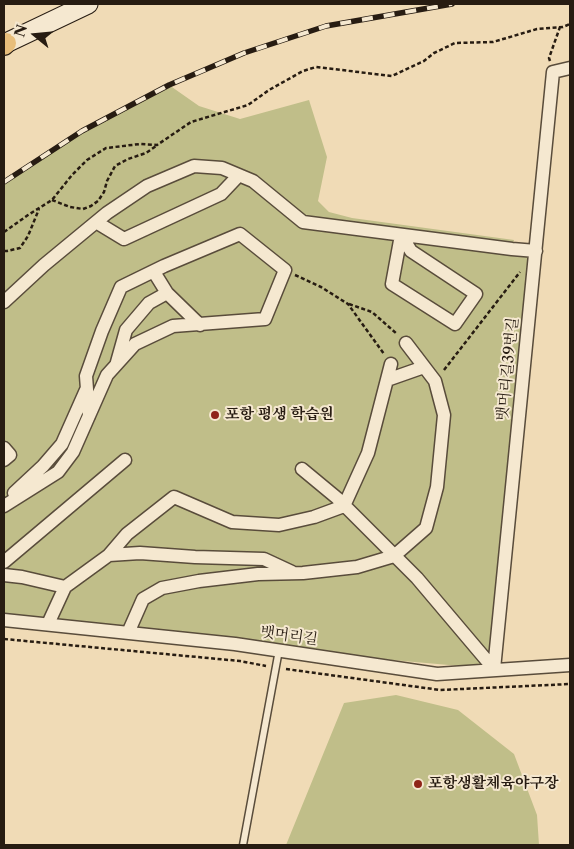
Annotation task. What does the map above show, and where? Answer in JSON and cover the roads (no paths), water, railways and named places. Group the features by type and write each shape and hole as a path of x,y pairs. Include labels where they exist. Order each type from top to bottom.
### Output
{"main road":[{"path":"5,44 88,4"}],"street":[{"name":"뱃머리길39번길","path":"494,670 553,72 570,68"},
{"path":"4,302 44,265 107,213 147,186 194,166 222,168 254,182 303,222 536,251"},
{"path":"96,222 124,239 221,194 239,175"},
{"path":"5,506 58,472 73,452 89,416 107,375 135,344 173,326 266,319 285,270 240,234 121,288 102,331 86,376 89,416"},
{"path":"401,235 411,251 476,294 455,324 392,284 401,235"},
{"path":"154,272 167,293 200,325"},
{"path":"116,364 126,330 149,303 167,293"},
{"path":"128,633 143,599 162,588 198,581 258,574 294,573 357,567 394,556 426,528 437,487 444,415 435,381 406,343"},
{"path":"48,624 65,587 109,555 127,534 174,497 232,522 279,525 344,506 368,453 392,364"},
{"path":"387,380 424,367"},
{"path":"5,506 6,501 62,444 87,388"},
{"path":"4,448 10,456 4,460"},
{"path":"4,562 125,460"},
{"path":"302,469 344,506 417,578 494,670"},
{"path":"109,555 140,553 264,559 294,573"},
{"path":"4,576 22,577 65,587"},
{"name":"뱃머리길","path":"4,620 235,644 438,674 570,665"}],"lane":[{"path":"243,845 279,650"}],"railway":[{"path":"4,182 82,131 169,85 244,53 326,26 452,4"}],"place":[{"name":"포항 평생 학습원","path":"215,415"},
{"name":"포항생활체육야구장","path":"418,784"}]}
